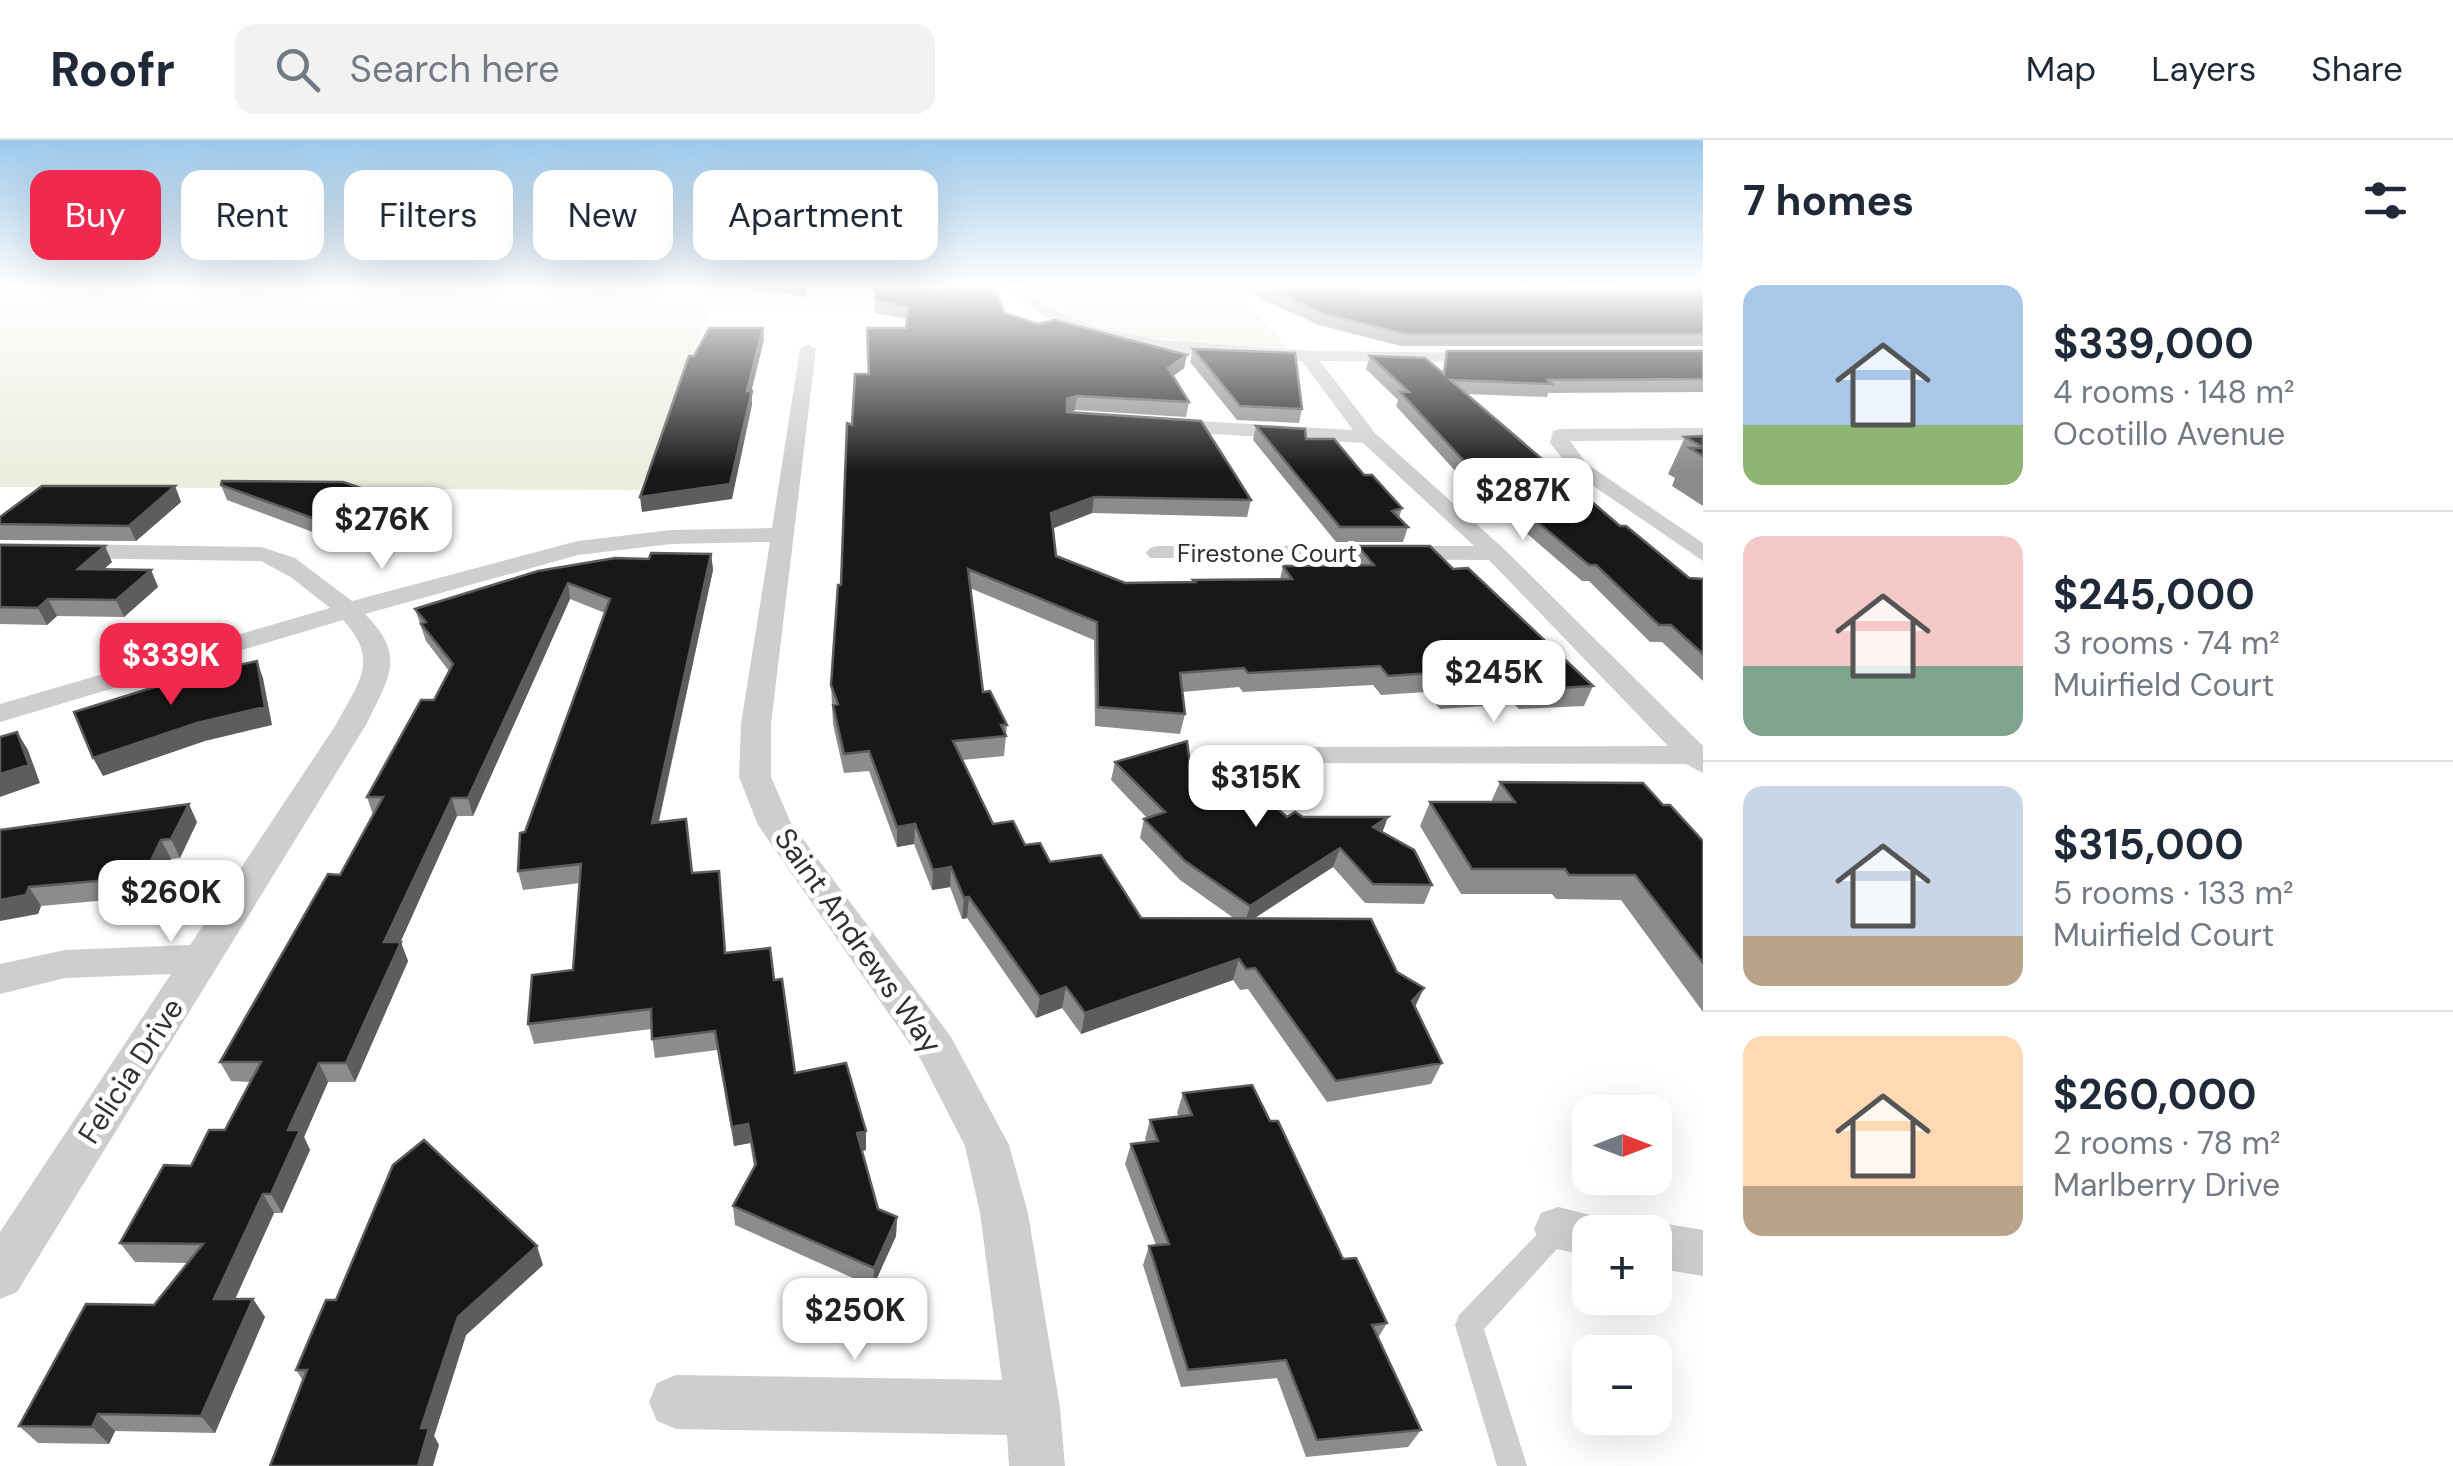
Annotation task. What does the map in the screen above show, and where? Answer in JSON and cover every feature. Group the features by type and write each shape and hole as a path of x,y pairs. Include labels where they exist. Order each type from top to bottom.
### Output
{"street":[{"path":"1198,348 1513,357"},
{"name":"Saint Andrews Way","path":"808,349 756,724 756,776 775,825 936,1049 987,1145 1004,1212 1038,1466"},
{"path":"1306,354 1368,438 1495,553 1699,759"},
{"path":"1133,423 1368,438"},
{"path":"1703,434 1560,435 1560,443 1580,468 1703,554"},
{"path":"0,714 493,568 578,548 671,537 782,535"},
{"name":"Felicia Drive","path":"0,550 253,552 274,557 309,576 348,611 378,646 379,666 352,723 0,1274"},
{"name":"Firestone Court","path":"1158,553 1495,553"},
{"path":"1292,756 1699,759"},
{"path":"0,979 65,964 202,959"},
{"path":"1672,1248 1703,1253"},
{"path":"676,1402 1033,1408"}],"lane":[{"path":"1512,1466 1469,1325 1572,1234"}],"green space":[{"path":"0,348 695,348 640,490 0,487"}],"building":[{"path":"698,348 758,348 730,484 640,497 689,356 694,356"},
{"path":"868,348 1160,348 1187,355 1168,368 1189,402 1077,396 1067,399 1067,412 1201,421 1251,500 1094,497 1051,513 1056,556 1125,583 1195,582 1292,579 1283,566 1374,565 1358,546 1430,546 1453,569 1468,568 1593,686 1528,690 1523,684 1447,690 1432,673 1388,676 1380,666 1248,673 1244,668 1180,673 1185,714 1098,707 1097,622 968,569 983,692 990,691 1007,725 1001,725 1006,736 953,741 993,824 1013,821 1025,845 1040,843 1050,862 1101,855 1141,918 1371,919 1397,972 1424,988 1412,1001 1442,1063 1336,1081 1255,968 1246,969 1239,959 1085,1013 1066,987 1040,997 969,897 964,898 951,867 933,870 915,824 897,827 869,751 844,754 833,705 838,704 831,685 841,585 847,423 852,425 855,374 869,374"},
{"path":"1193,349 1295,353 1302,409 1240,406"},
{"path":"1447,351 1703,351 1703,379 1548,380 1552,384 1450,380 1620,526 1626,526 1689,578 1703,579 1703,654 1671,625 1659,625 1596,565 1589,565 1464,461 1400,392 1409,392 1370,356 1425,358 1444,374"},
{"path":"1256,426 1305,429 1306,439 1334,439 1364,475 1372,475 1402,508 1392,511 1408,527 1340,527"},
{"path":"1703,436 1703,447 1685,437"},
{"path":"222,481 343,482 447,517 377,532 363,509 329,524 221,485"},
{"path":"42,486 175,486 129,526 0,524 0,517"},
{"path":"0,545 105,546 78,569 151,570 116,600 48,599 38,608 0,607"},
{"path":"651,553 711,554 652,823 686,819 692,873 719,871 725,953 770,948 774,980 782,979 795,1073 846,1063 866,1131 857,1133 878,1209 897,1217 874,1268 733,1206 756,1164 748,1124 732,1127 715,1031 652,1039 651,1009 528,1024 532,975 573,970 581,864 518,871 520,833 525,832 610,599 568,583 468,798 452,798 384,942 401,942 346,1063 319,1063 288,1130 300,1130 271,1194 263,1194 214,1299 253,1299 201,1416 98,1414 92,1427 19,1426 86,1304 154,1305 203,1244 120,1243 164,1165 191,1166 209,1130 225,1130 261,1062 220,1062 328,874 340,875 383,797 367,797 421,700 434,700 453,664 421,624 426,622 415,609 538,571 615,558 649,559"},
{"path":"257,661 265,707 197,723 93,758 74,712 190,676"},
{"path":"17,732 29,765 0,774 0,737"},
{"path":"1187,741 1191,772 1225,762 1287,817 1295,812 1303,817 1388,817 1373,827 1414,850 1432,885 1373,884 1340,848 1250,906 1185,861 1144,819 1165,812 1115,762"},
{"path":"1500,782 1643,783 1663,805 1670,805 1703,841 1703,963 1635,875 1569,875 1565,869 1472,869 1430,802 1515,802"},
{"path":"189,804 171,839 161,840 143,877 29,887 26,895 0,900 0,830"},
{"path":"1252,1085 1270,1121 1278,1121 1343,1259 1356,1258 1387,1323 1372,1325 1421,1430 1317,1440 1286,1360 1188,1370 1149,1246 1169,1244 1131,1144 1158,1141 1150,1120 1192,1115 1183,1093"},
{"path":"424,1140 537,1246 458,1317 421,1428 429,1428 418,1466 270,1466 307,1370 296,1370 326,1300 336,1300 393,1165"}]}
